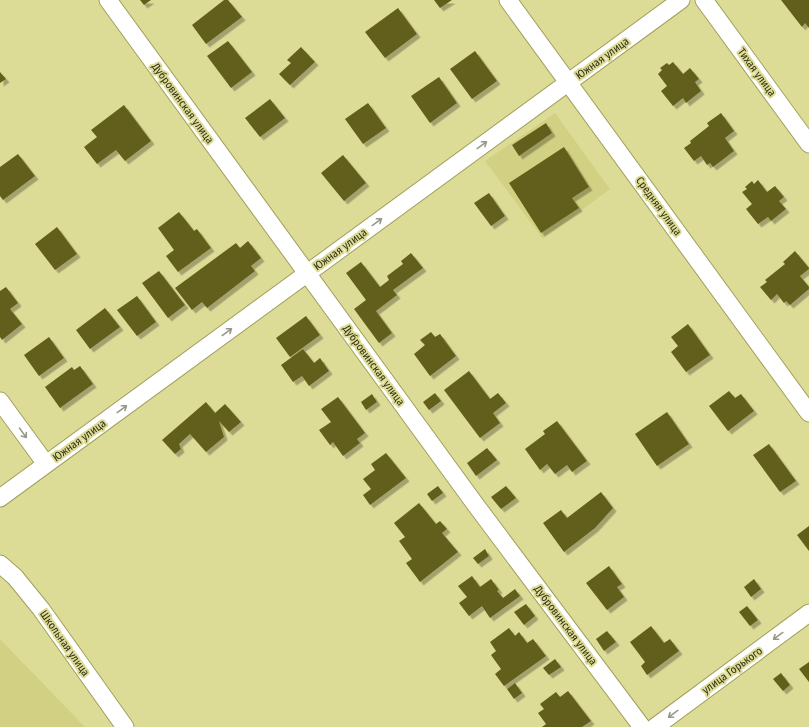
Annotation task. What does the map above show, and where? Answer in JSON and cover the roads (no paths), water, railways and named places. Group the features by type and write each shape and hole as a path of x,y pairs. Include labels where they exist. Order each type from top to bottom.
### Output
{"street":[{"name":"Дубровинская улица","path":"108,0 475,504 642,727"},
{"name":"Средняя улица","path":"508,0 809,413"},
{"name":"Южная улица","path":"0,498 681,0"},
{"name":"Тихая улица","path":"704,0 809,144"},
{"path":"0,401 46,464"},
{"name":"Школьная улица","path":"0,564 15,577 41,609 125,727"},
{"name":"улица Горького","path":"655,727 809,613"}]}
